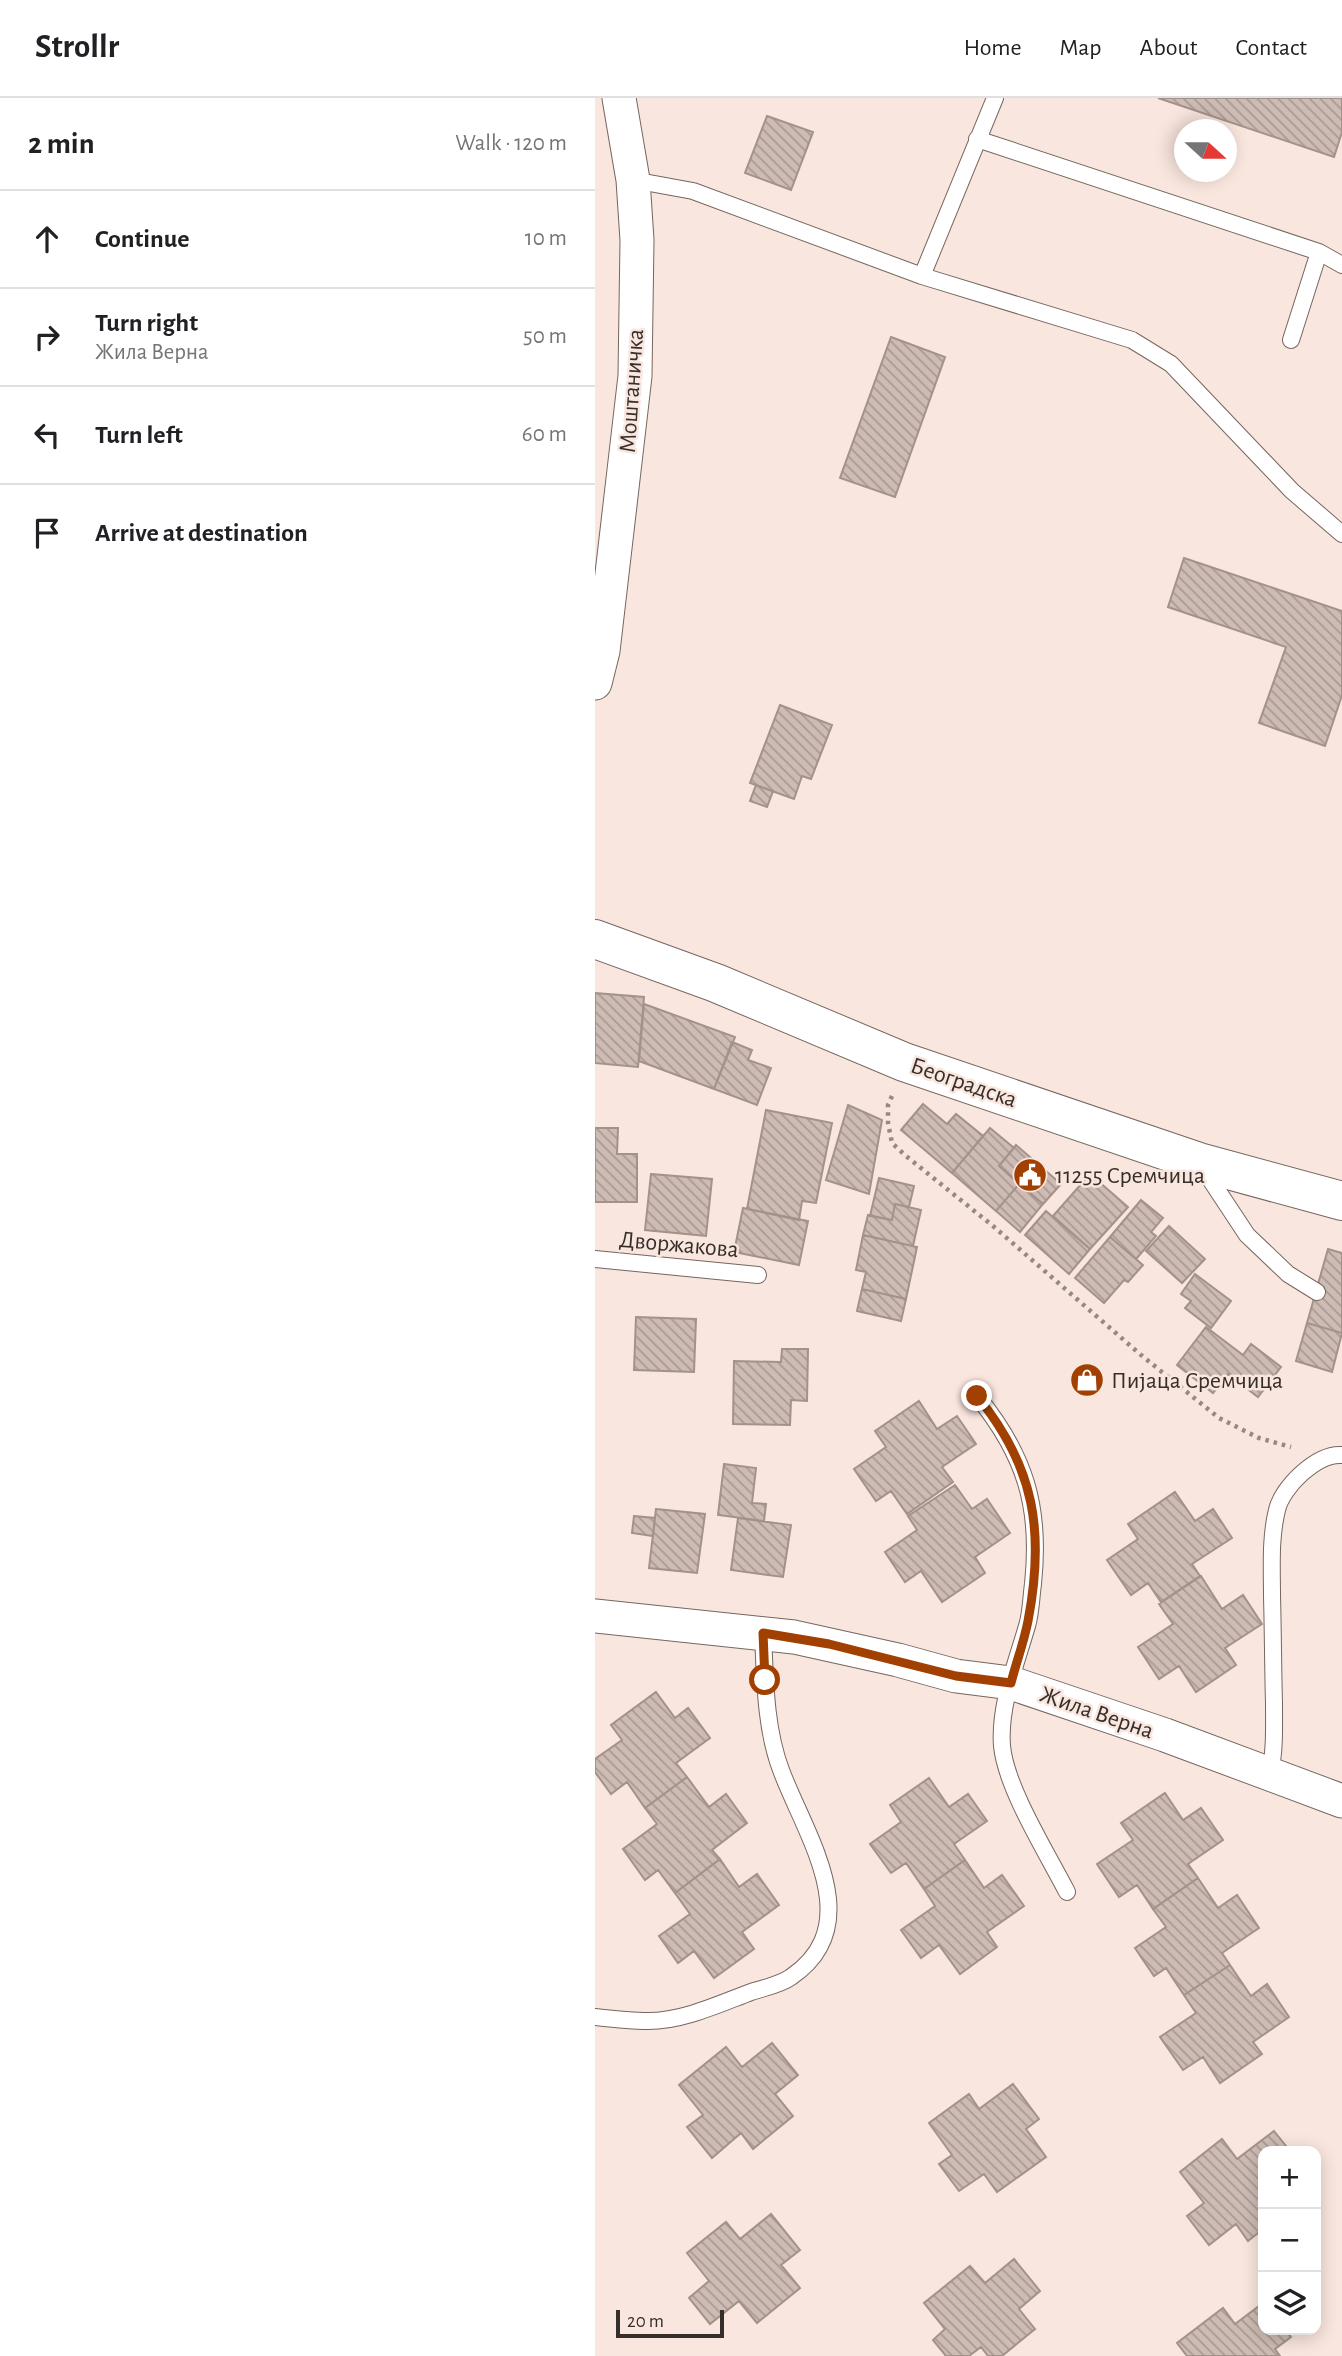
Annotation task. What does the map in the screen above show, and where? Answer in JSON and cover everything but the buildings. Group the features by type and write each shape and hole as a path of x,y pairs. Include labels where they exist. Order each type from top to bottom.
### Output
{"main road":[{"name":"Београдска","path":"595,939 716,984 904,1062 1199,1162 1342,1200"}],"street":[{"name":"Моштаничка","path":"595,683 603,651 635,376 637,240 633,180 619,98"},
{"name":"Жила Верна","path":"595,1616 763,1633 829,1644 956,1676 1011,1683 1270,1773 1342,1801"}],"lane":[{"path":"922,276 995,98"},
{"path":"977,139 1319,252 1342,265"},
{"path":"633,180 693,191 922,276 1132,340 1171,364 1292,491 1342,534"},
{"path":"1291,340 1319,252"},
{"path":"1199,1162 1247,1235 1288,1274 1317,1292"},
{"name":"Дворжакова","path":"595,1259 758,1275"},
{"path":"977,1396 1000,1424 1025,1475 1034,1510 1035,1558 1028,1622 1002,1725 1002,1747 1007,1774 1067,1892"},
{"path":"1270,1773 1274,1743 1273,1532 1277,1507 1291,1482 1314,1464 1337,1454 1342,1455"},
{"path":"595,2017 650,2021 695,2012 789,1979 809,1962 826,1937 829,1905 818,1854 780,1769 771,1727 763,1633"}],"path":[{"path":"904,1062 888,1105 891,1143 1219,1418 1259,1438 1306,1451 1314,1464"}],"place":[{"name":"11255 Сремчица","path":"1030,1175"},
{"name":"Пијаца Сремчица","path":"1087,1380"}],"route":[{"path":"765,1680 763,1633 829,1644 956,1676 1011,1683 1028,1622 1035,1558 1034,1510 1025,1475 1000,1424 977,1396"}]}
